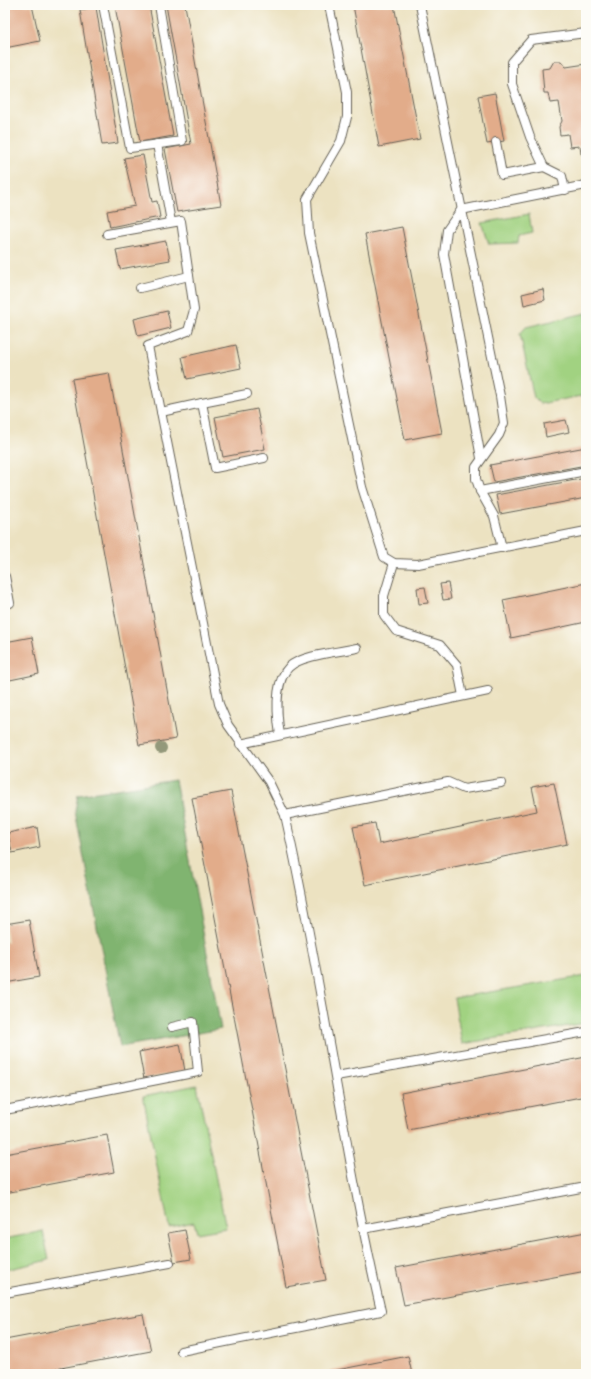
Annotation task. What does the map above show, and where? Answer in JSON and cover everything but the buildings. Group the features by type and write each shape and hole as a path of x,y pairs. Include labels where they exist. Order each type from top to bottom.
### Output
{"lane":[{"path":"104,5 130,148 182,141 159,5"},
{"path":"329,5 347,92 347,117 341,141 307,199 309,233 362,487 384,557 394,563 418,564 586,531"},
{"path":"420,5 471,248 500,396 504,423 499,435 476,467 476,479 480,491 494,516 502,548"},
{"path":"544,167 530,137 512,84 512,62 531,40 586,33"},
{"path":"496,142 502,175 544,167 562,176 565,190"},
{"path":"157,144 171,222"},
{"path":"481,458 444,254 447,230 462,210 586,185"},
{"path":"107,234 181,221 194,310 188,330 148,346 219,704 228,726 269,782 285,815 336,1076 363,1229 381,1312 181,1351"},
{"path":"140,288 189,276"},
{"path":"161,412 247,394"},
{"path":"202,403 215,468 264,458"},
{"path":"480,491 586,471"},
{"path":"394,563 384,596 384,615 396,631 440,645 457,665 463,696"},
{"path":"5,576 10,603 5,604"},
{"path":"280,735 277,711 280,684 289,667 306,659 357,648"},
{"path":"240,744 488,691"},
{"path":"285,815 448,782 464,789 501,783"},
{"path":"5,1110 198,1072 193,1022 172,1027"},
{"path":"336,1076 586,1032"},
{"path":"363,1229 586,1187"},
{"path":"5,1293 170,1262"}],"green space":[{"path":"529,214 532,233 519,236 518,243 489,244 482,223"},
{"path":"586,313 586,395 540,404 534,398 520,334 526,327"},
{"path":"175,780 221,1029 120,1047 75,811 78,795"},
{"path":"586,976 586,1023 462,1044 454,998"},
{"path":"197,1085 226,1228 197,1233 194,1222 169,1227 143,1096"},
{"path":"43,1231 49,1260 5,1270 5,1239"}]}
